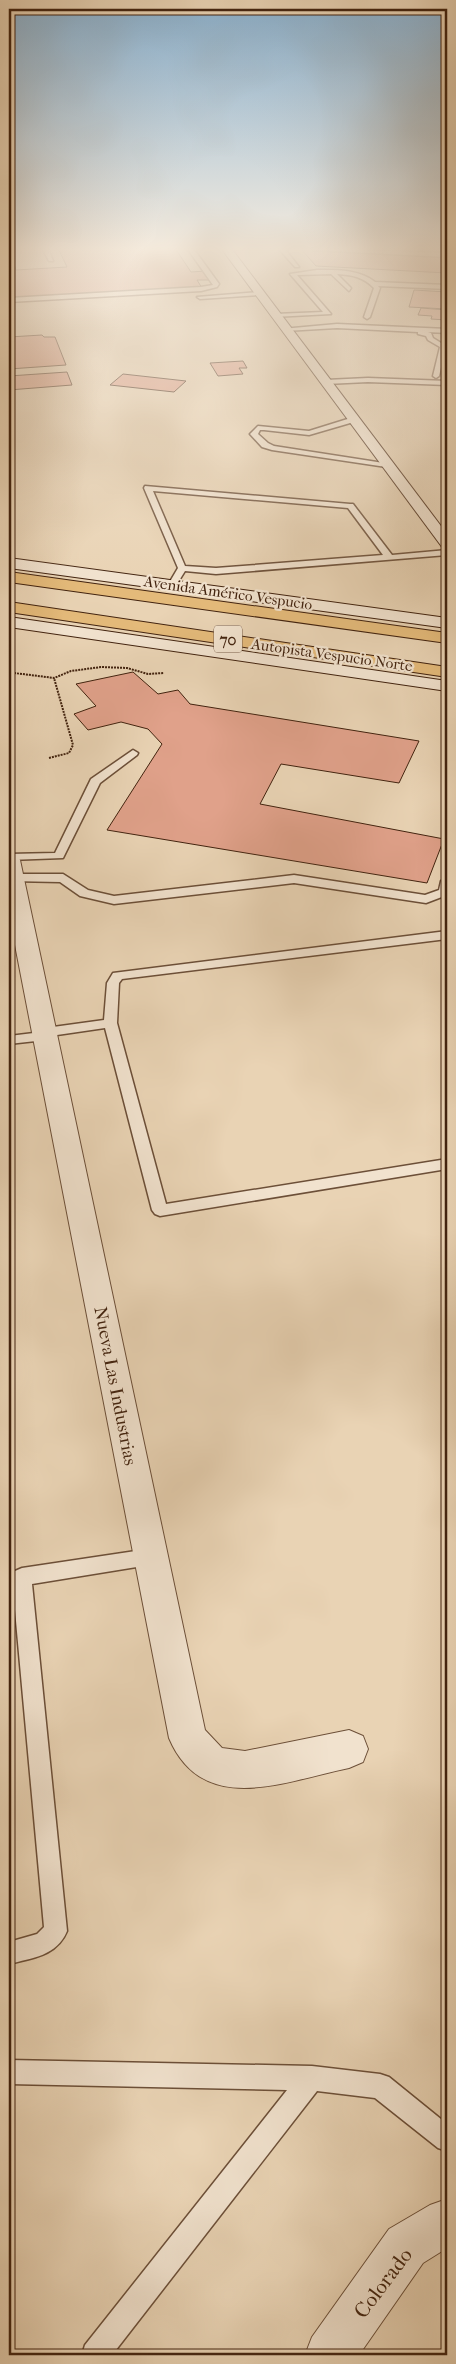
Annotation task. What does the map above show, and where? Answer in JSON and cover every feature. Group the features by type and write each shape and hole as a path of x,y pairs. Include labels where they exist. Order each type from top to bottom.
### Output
{"highway":[{"name":"Autopista Vespucio Norte","path":"9,577 439,637"},
{"name":"Autopista Vespucio Norte","path":"9,607 447,672"}],"main road":[{"path":"307,358 447,544"},
{"name":"Avenida Américo Vespucio","path":"9,563 447,623"},
{"path":"9,622 447,686"},
{"name":"Nueva Las Industrias","path":"10,865 184,1724 194,1749 204,1759 218,1767 234,1771 248,1770 350,1749"},
{"name":"Colorado","path":"330,2355 406,2246 447,2222"}],"lane":[{"path":"436,376 440,358"},
{"path":"326,382 368,380 447,384"},
{"path":"354,419 334,427 314,444 264,446 254,434 258,428 266,426 314,444 390,466"},
{"path":"182,568 148,488 350,506 389,557"},
{"path":"182,568 216,571 447,553"},
{"path":"172,585 182,568"},
{"path":"10,865 59,856 95,781 133,753"},
{"path":"10,865 63,878 84,893 114,900 294,879 426,899 444,892 447,881"},
{"path":"447,935 118,976 112,983 110,1023 160,1210 447,1164"},
{"path":"9,1040 44,1036 53,1031 110,1023"},
{"path":"9,1952 43,1944 56,1930 22,1577 149,1556"},
{"path":"9,2072 312,2078 380,2086 447,2139"},
{"path":"95,2355 312,2078"}],"path":[{"path":"14,673 54,678 70,671 101,667 127,668 148,674 164,673"},
{"path":"49,758 70,753 73,745 54,678"}],"building":[{"path":"9,358 63,358 66,365 9,369"},
{"path":"243,361 247,368 239,368 243,374 218,376 210,363"},
{"path":"67,372 72,385 9,390 9,376"},
{"path":"123,374 186,381 174,392 110,385"},
{"path":"133,672 158,694 178,690 190,704 419,741 399,783 281,764 260,804 444,839 427,883 107,830 162,744 148,729 121,722 88,730 74,714 96,706 76,684"}]}
